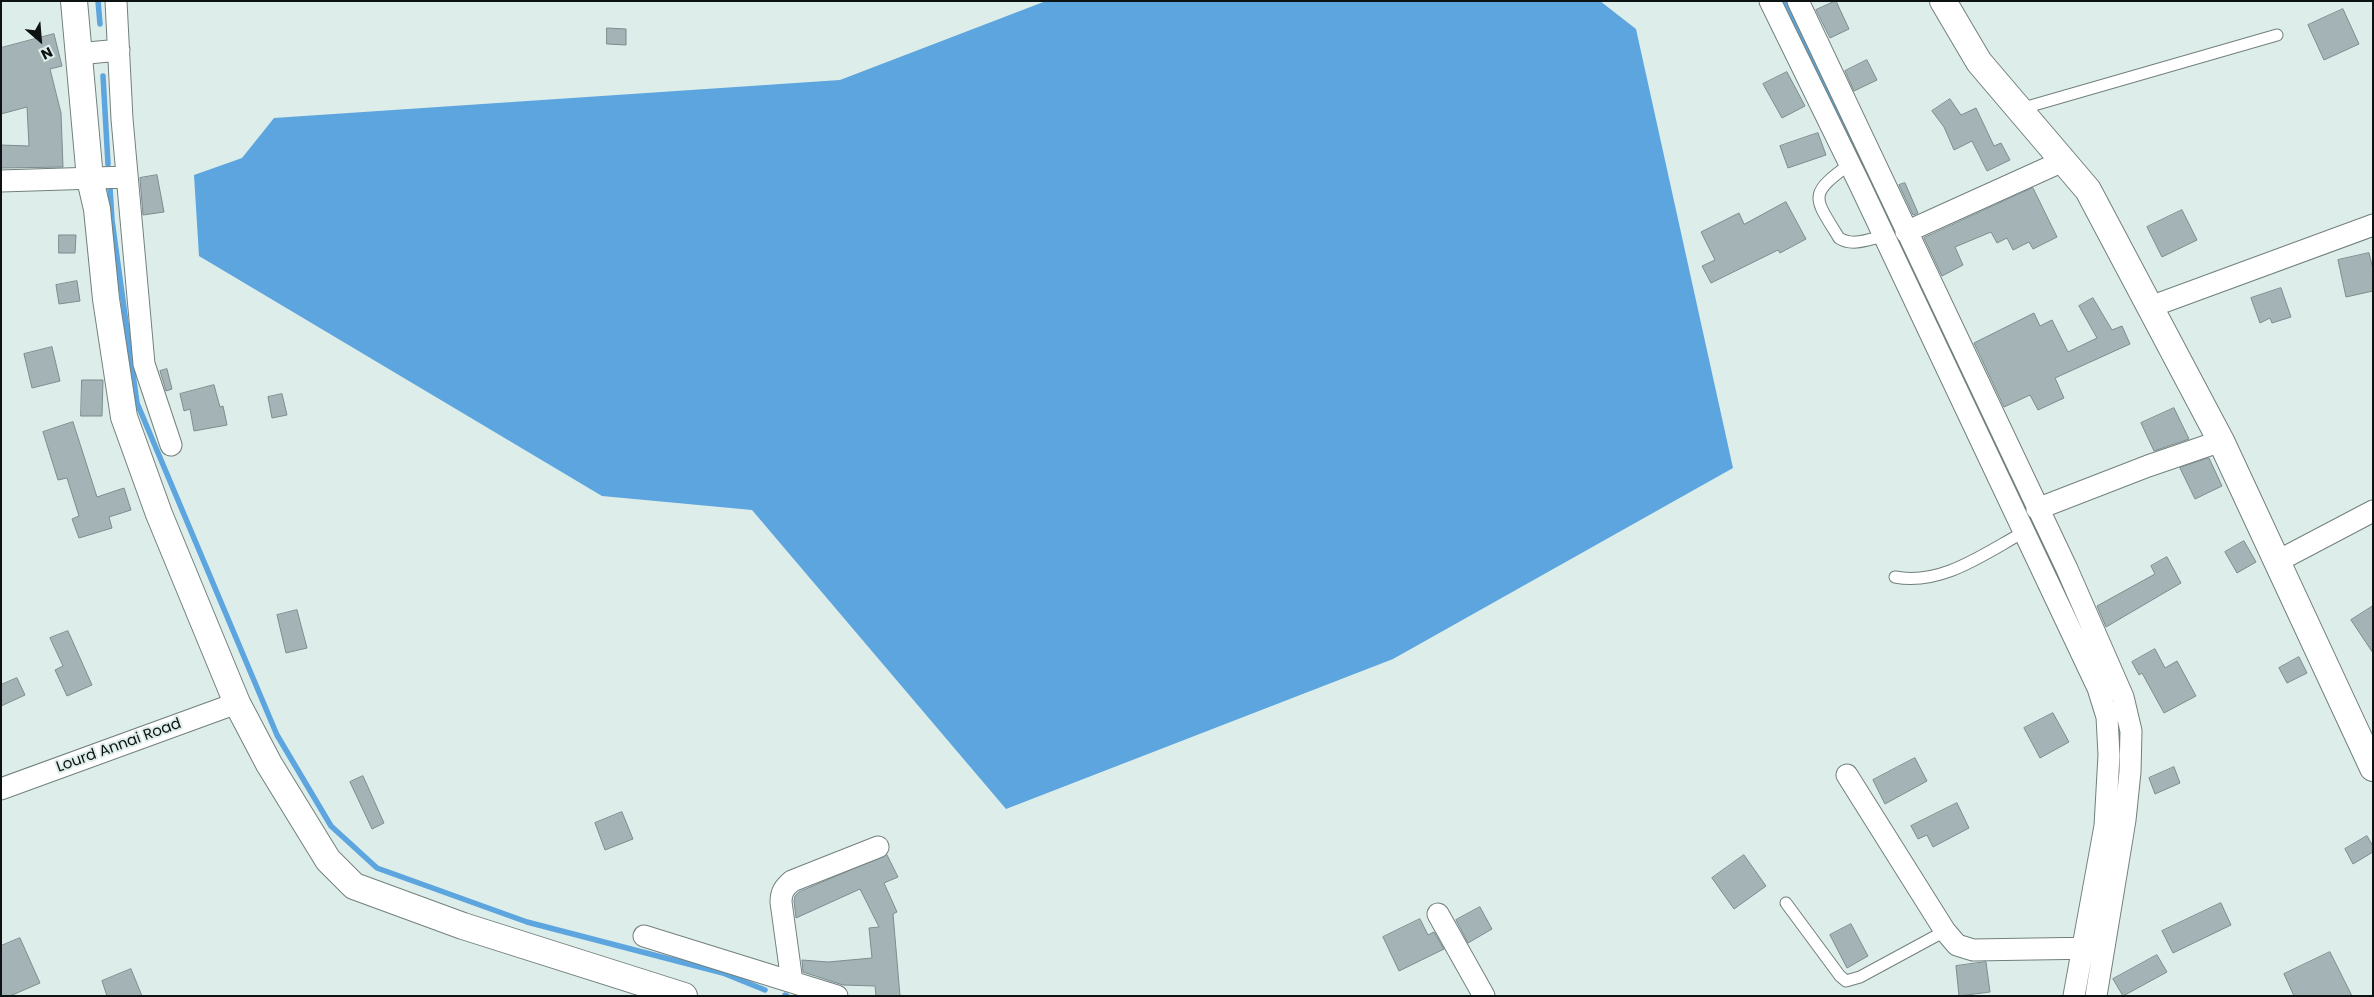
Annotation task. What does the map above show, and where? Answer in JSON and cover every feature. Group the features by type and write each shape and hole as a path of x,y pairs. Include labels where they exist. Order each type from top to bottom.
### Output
{"street":[{"path":"74,1 90,179 97,209 106,299 124,417 159,514 237,703 269,764 328,860 354,886 463,926 684,996"},
{"path":"116,1 127,177 144,364 171,445"},
{"path":"1770,1 1850,164 2098,688 2107,717 2109,755 2105,826 2074,996"},
{"path":"1798,1 2066,568 2123,697 2130,732 2130,772 2125,820 2096,996"},
{"path":"1943,1 1979,62 2088,190 2221,441 2373,768"},
{"path":"78,54 119,50"},
{"path":"1884,236 1905,229 2063,161"},
{"path":"1,181 127,177"},
{"path":"2150,307 2373,225"},
{"path":"2037,509 2148,466 2221,441"},
{"path":"2276,562 2373,511"},
{"name":"Lourd Annai Road","path":"1,788 237,703"},
{"path":"1847,775 1945,931 1957,945 1973,950 2104,948"},
{"path":"782,986 781,893 785,887 792,881 878,847"},
{"path":"1438,914 1484,996"},
{"path":"644,936 782,986 837,996"}],"lane":[{"path":"2020,109 2278,35"},
{"path":"1850,164 1832,177 1824,187 1819,195 1819,205 1839,238 1844,241 1856,243 1884,236"},
{"path":"1896,577 1912,580 1942,575 2024,532"},
{"path":"1786,903 1840,976 1846,980 1860,977 1945,931"}],"water":[{"path":"1046,1 1600,1 1636,29 1733,468 1393,659 1006,809 752,510 602,496 199,256 194,175 242,158 274,118 840,80"}],"building":[{"path":"1836,1 1849,29 1830,38 1816,10"},
{"path":"2343,9 2359,44 2324,60 2308,25"},
{"path":"607,28 626,29 626,45 607,44"},
{"path":"54,34 62,66 50,69 61,113 63,167 1,168 1,145 29,146 27,107 1,114 1,48"},
{"path":"1867,60 1877,80 1854,91 1845,71"},
{"path":"1787,72 1805,106 1782,118 1763,84"},
{"path":"1950,99 1961,115 1976,108 1994,146 2001,143 2010,160 1987,171 1972,141 1954,150 1944,127 1932,111"},
{"path":"1818,133 1826,155 1788,168 1780,146"},
{"path":"157,175 164,212 143,215 140,178"},
{"path":"1905,183 1918,213 1913,215 1899,185"},
{"path":"2033,188 2057,237 2033,249 2029,242 2013,250 2007,238 1997,243 1991,232 1955,247 1963,265 1942,276 1924,238"},
{"path":"1786,202 1806,239 1780,253 1778,250 1711,283 1702,266 1715,260 1701,232 1739,213 1744,224"},
{"path":"2182,210 2197,240 2162,257 2147,227"},
{"path":"59,235 76,235 75,253 59,253"},
{"path":"2369,253 2373,269 2373,291 2346,297 2338,260"},
{"path":"77,281 80,301 59,304 56,285"},
{"path":"2281,288 2291,317 2272,323 2270,318 2260,323 2251,298"},
{"path":"2093,298 2112,330 2122,326 2130,344 2055,378 2064,398 2038,410 2030,395 2004,407 1974,343 2034,313 2040,326 2052,320 2068,352 2097,338 2079,306"},
{"path":"52,347 60,381 32,388 24,354"},
{"path":"167,369 172,389 166,391 160,371"},
{"path":"82,380 103,380 102,416 81,416"},
{"path":"214,385 220,407 223,406 227,425 194,431 190,409 184,411 180,394"},
{"path":"282,394 287,415 272,418 268,397"},
{"path":"2174,408 2189,439 2154,451 2141,423"},
{"path":"73,422 97,497 124,488 131,510 109,517 112,528 79,538 72,519 79,516 67,478 58,480 43,432"},
{"path":"2209,458 2222,486 2195,499 2180,468"},
{"path":"2244,541 2256,562 2237,573 2225,552"},
{"path":"2167,557 2181,583 2106,627 2097,606 2155,574 2151,566"},
{"path":"2373,606 2373,653 2351,620"},
{"path":"297,610 307,648 286,653 277,615"},
{"path":"68,631 92,685 67,696 55,670 63,666 50,638"},
{"path":"2155,649 2165,668 2177,661 2196,696 2164,713 2142,673 2139,675 2132,662"},
{"path":"2299,657 2307,673 2287,683 2279,668"},
{"path":"17,678 25,695 1,706 1,685"},
{"path":"2053,713 2069,742 2040,758 2024,728"},
{"path":"1915,758 1927,781 1885,804 1873,780"},
{"path":"2174,767 2180,783 2155,794 2149,778"},
{"path":"363,776 384,823 372,829 350,782"},
{"path":"1957,803 1969,828 1933,847 1927,835 1918,839 1911,826"},
{"path":"622,812 633,839 605,850 595,823"},
{"path":"2367,836 2373,846 2373,852 2353,864 2345,849"},
{"path":"887,855 898,877 884,883 897,912 893,914 900,996 876,996 875,986 843,985 803,972 802,960 828,962 872,958 869,928 879,927 860,889 796,918 795,896 799,892"},
{"path":"1744,855 1766,886 1734,909 1712,878"},
{"path":"2221,903 2231,925 2173,953 2162,931"},
{"path":"1480,907 1492,929 1468,943 1456,920"},
{"path":"1420,919 1428,935 1434,932 1444,949 1399,971 1383,937"},
{"path":"1851,924 1868,956 1847,968 1830,935"},
{"path":"20,938 40,983 10,996 1,996 1,946"},
{"path":"2330,952 2352,996 2294,996 2284,974"},
{"path":"2157,955 2167,972 2123,996 2113,979"},
{"path":"1986,962 1990,992 1959,996 1956,966"},
{"path":"131,969 142,996 107,996 102,981"}],"waterway":[{"path":"98,1 100,24"},
{"path":"1784,1 1889,218"},
{"path":"103,76 108,164"},
{"path":"110,188 112,220 137,403 277,735 331,826 377,868 527,922 723,973 765,990"}]}
